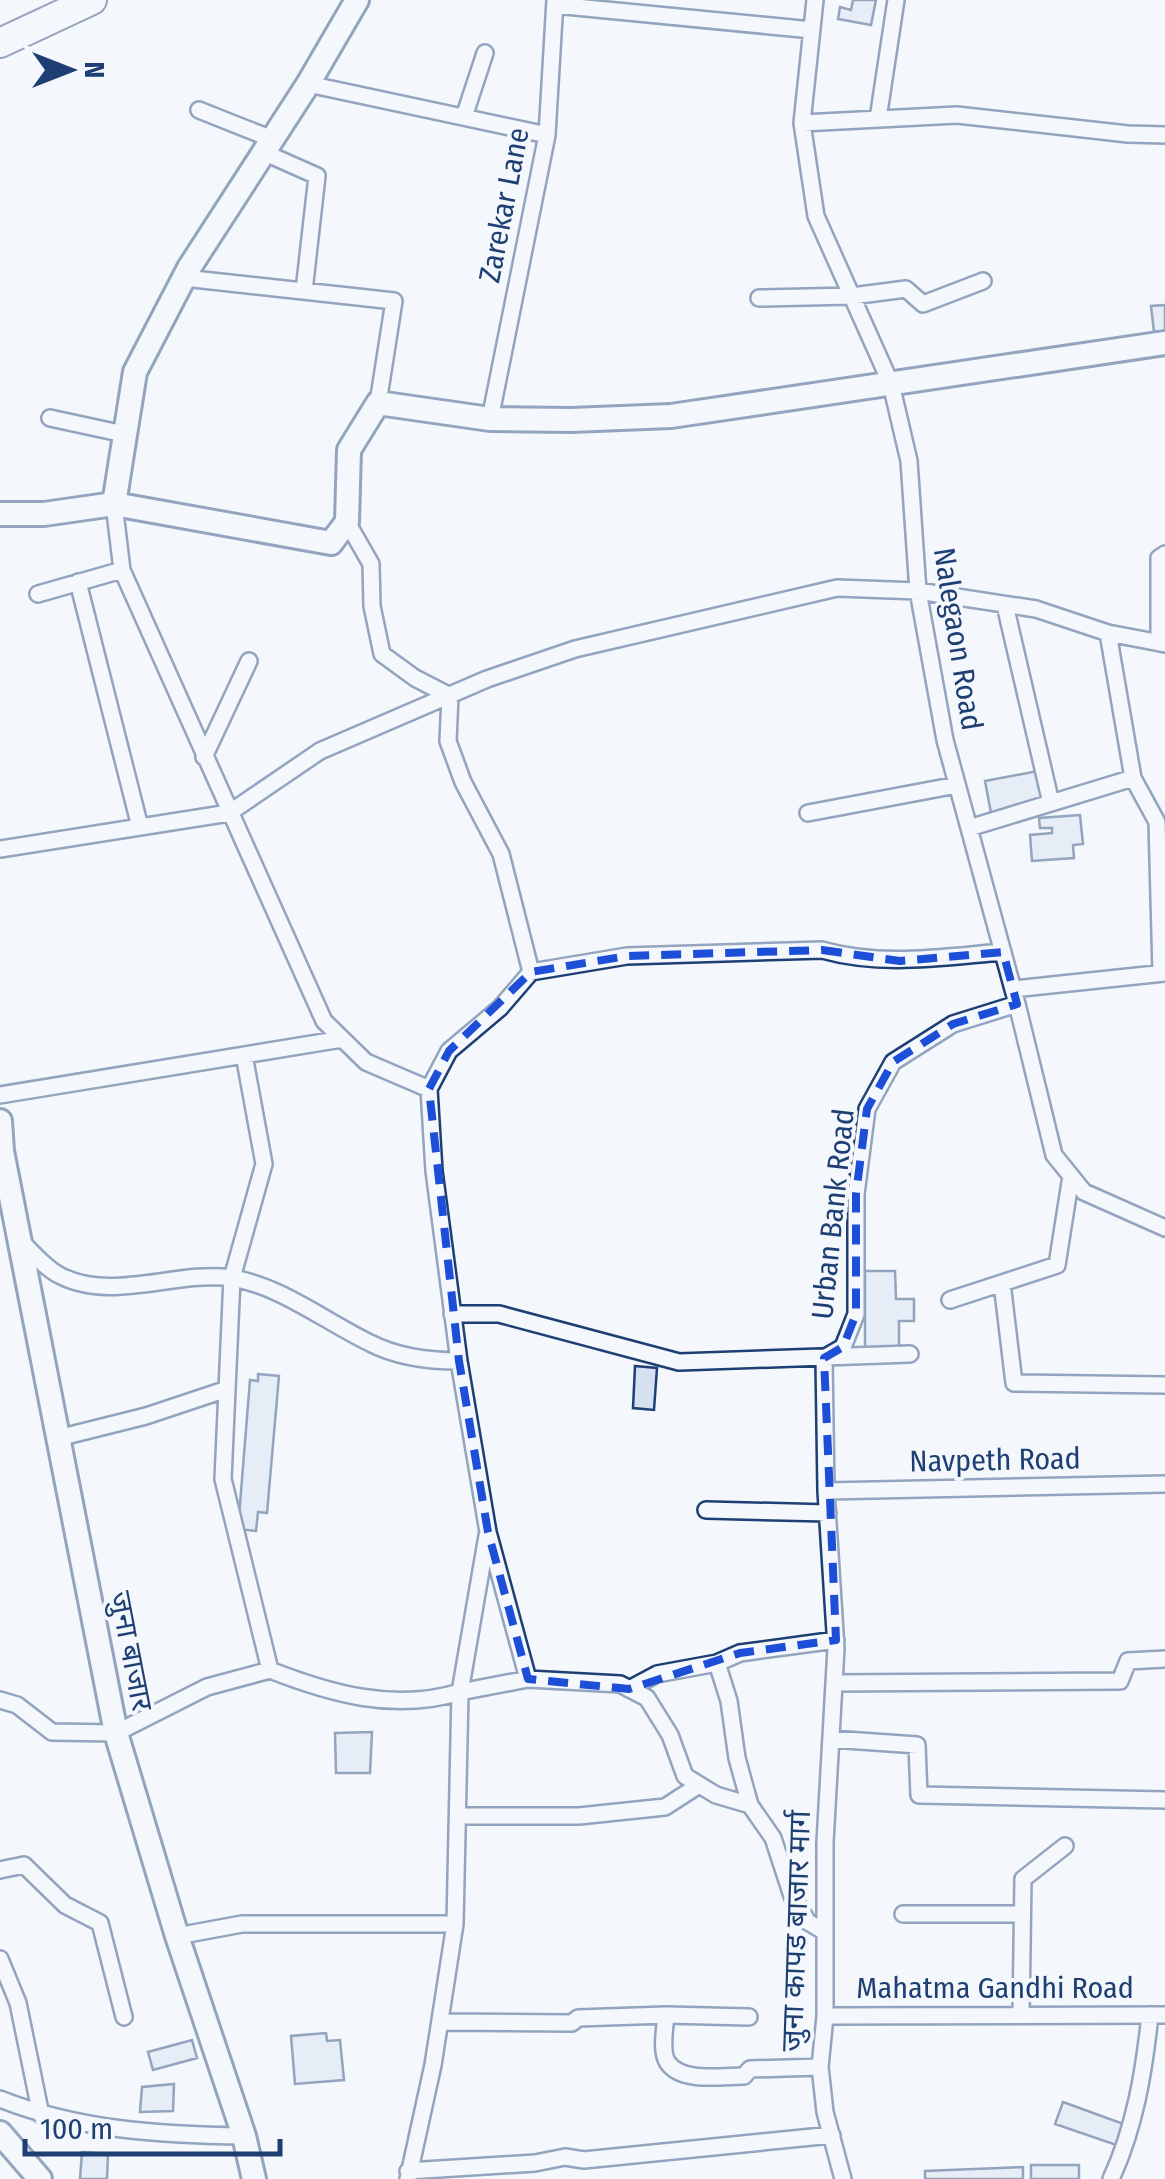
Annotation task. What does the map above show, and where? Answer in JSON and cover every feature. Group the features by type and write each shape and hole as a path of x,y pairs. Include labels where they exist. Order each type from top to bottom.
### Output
{"highway":[{"path":"0,43 92,0"}],"street":[{"path":"357,0 184,278 136,372 114,504 122,570 324,1020 366,1062 429,1089"},
{"name":"Nalegaon Road","path":"814,0 802,123 816,216 891,384 909,461 918,592 945,740 1054,1156 1084,1192 1165,1228"},
{"path":"878,119 896,0"},
{"path":"555,3 812,30"},
{"name":"Zarekar Lane","path":"490,419 547,135 555,3"},
{"path":"464,117 485,53"},
{"path":"308,84 547,135"},
{"path":"199,110 317,176 304,291"},
{"path":"802,123 957,116 1165,135"},
{"path":"184,278 394,301 378,403 349,450 347,522 371,564 372,606 382,654 415,678 450,696"},
{"path":"759,298 852,296 906,289 923,304 983,281"},
{"path":"378,403 490,419 671,416 1165,343"},
{"path":"50,418 124,434"},
{"path":"0,514 44,514 114,504 331,543 347,522"},
{"path":"0,849 230,813 320,751 487,679 574,650 837,588 918,592 1036,609 1108,632 1162,643 1157,574 1159,558 1165,554"},
{"path":"38,594 122,570"},
{"path":"78,582 140,827"},
{"path":"1005,605 1051,803"},
{"path":"1108,632 1133,778 1157,822 1163,973"},
{"path":"204,757 249,661"},
{"path":"450,696 448,741 462,782 502,854 531,972"},
{"path":"969,828 1133,778"},
{"path":"808,813 957,785"},
{"path":"528,1679 488,1532 459,1361 434,1171 429,1089 449,1051 500,1008 531,972 628,956 822,950 849,958 900,961 1003,952"},
{"name":"Urban Bank Road","path":"834,1683 836,1640 826,1491 824,1358 843,1348 856,1314 856,1194 867,1109 893,1062 953,1024 1015,996 1163,973"},
{"path":"0,1095 342,1039"},
{"path":"244,1055 264,1164 232,1278 223,1480 270,1670"},
{"name":"जुना बाजार","path":"0,1121 1,1151 116,1733 176,1936 244,2136 254,2179"},
{"path":"950,1300 1057,1265 1071,1176"},
{"path":"20,1240 58,1275 95,1287 232,1278 278,1294 374,1346 429,1361 459,1361"},
{"path":"1002,1283 1014,1383 1165,1384"},
{"path":"452,1314 515,1318 679,1362 910,1354"},
{"path":"58,1438 146,1416 227,1389"},
{"name":"Navpeth Road","path":"826,1491 1165,1484"},
{"path":"706,1510 828,1513"},
{"path":"488,1532 460,1692 455,1924 440,2022 408,2175 832,2136"},
{"path":"629,1688 657,1674 718,1663 740,1653 836,1640"},
{"path":"834,1683 1120,1682 1128,1661 1165,1659"},
{"path":"718,1663 750,1805 772,1838 792,1896 808,1922 825,1932"},
{"path":"0,1700 17,1705 52,1732 116,1733 208,1687 270,1670 321,1690 393,1702 528,1679 620,1684 646,1698 670,1735 684,1776 716,1795 750,1805"},
{"name":"जुना कापड बाजार मार्ग","path":"834,1683 820,2067 843,2179"},
{"path":"831,1739 917,1744 918,1795 1165,1800"},
{"path":"458,1816 579,1816 665,1807 699,1784"},
{"path":"1021,2015 1022,1879 1066,1846"},
{"path":"0,1870 24,1865 66,1906 100,1922 124,2017"},
{"path":"903,1914 1022,1914"},
{"path":"176,1936 242,1924 455,1924"},
{"path":"0,1959 18,2003 41,2115"},
{"path":"1111,2179 1126,2146 1157,2015"},
{"name":"Mahatma Gandhi Road","path":"824,2016 1157,2015"},
{"path":"666,2016 664,2052 668,2063 682,2075 744,2076 750,2069 820,2067"},
{"path":"440,2022 572,2023 578,2018 749,2017"},
{"path":"0,2098 41,2115 156,2135 244,2136"},
{"path":"0,2133 40,2179"}],"highlighted area":[{"path":"822,950 900,961 1003,952 1017,1004 953,1024 893,1062 867,1109 856,1194 856,1314 843,1347 824,1358 836,1640 740,1653 629,1689 528,1679 488,1532 459,1361 429,1089 449,1051 531,972 627,956"}],"building":[{"path":"853,0 876,0 871,25 838,19 840,7 851,10"},
{"path":"1165,305 1165,331 1154,332 1151,306"},
{"path":"1038,771 1044,803 991,813 985,781"},
{"path":"1080,815 1083,844 1073,845 1074,858 1032,861 1030,835 1052,833 1052,828 1040,828 1039,818"},
{"path":"865,1271 895,1271 896,1299 914,1299 914,1321 899,1321 899,1348 865,1349"},
{"path":"635,1366 657,1368 654,1410 633,1408"},
{"path":"258,1374 279,1376 267,1513 258,1512 256,1531 238,1529 250,1380 258,1381"},
{"path":"372,1732 370,1773 336,1773 335,1733"},
{"path":"326,2033 327,2041 340,2040 344,2080 295,2084 291,2036"},
{"path":"192,2040 197,2058 153,2070 148,2052"},
{"path":"174,2084 173,2111 140,2112 142,2087"},
{"path":"1063,2102 1129,2126 1122,2147 1055,2124"},
{"path":"82,2152 108,2154 107,2179 80,2179"},
{"path":"1031,2165 1079,2165 1079,2179 1031,2179"},
{"path":"1023,2167 1023,2179 925,2179 925,2171"}]}
